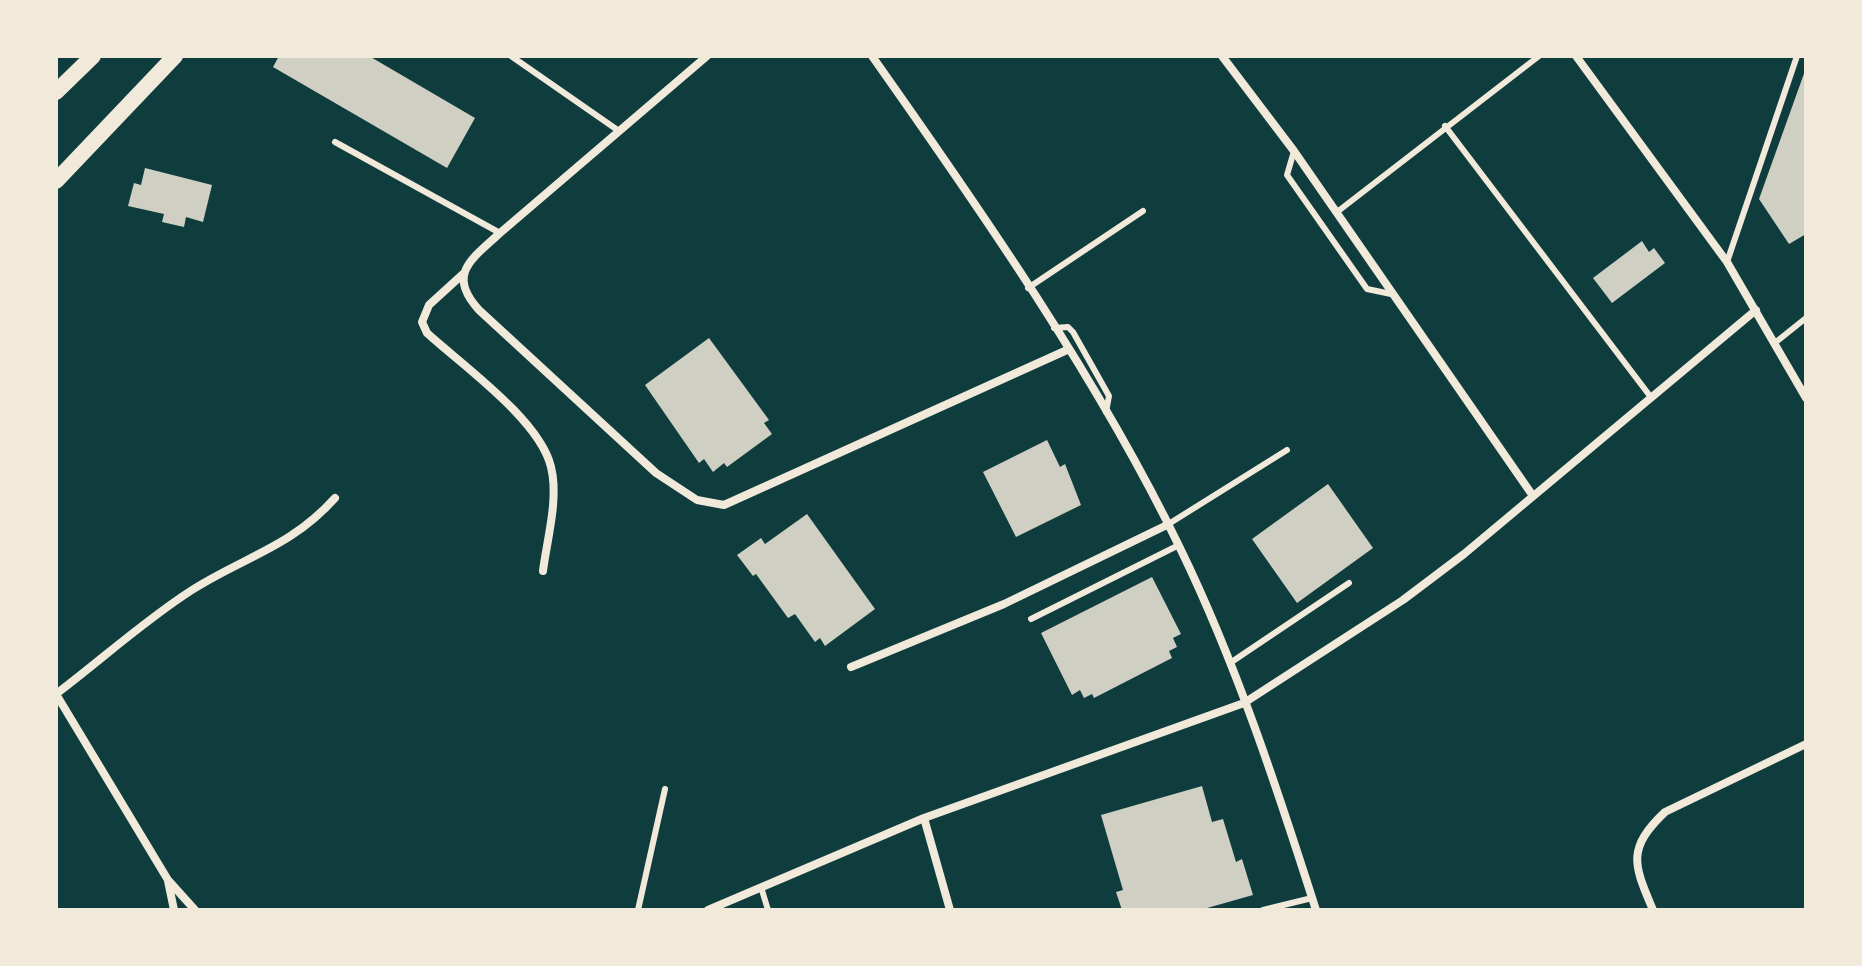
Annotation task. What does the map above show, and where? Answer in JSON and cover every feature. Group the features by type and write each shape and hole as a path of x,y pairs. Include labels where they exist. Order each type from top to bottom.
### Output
{"main road":[{"path":"56,92 93,56"},
{"path":"56,181 175,56"}],"street":[{"path":"543,571 553,487 545,450 518,415 427,333 422,322 429,305 463,274 469,263 500,233 707,56"},
{"path":"872,56 1054,328 1179,545 1230,663 1316,910"},
{"path":"1222,56 1294,151 1533,496"},
{"path":"1576,56 1727,262 1806,398"},
{"path":"463,274 464,289 479,310 656,473 686,495 708,504 724,505 1067,350"},
{"path":"708,910 924,818 1244,703 1403,600 1756,310"},
{"path":"194,907 168,880 56,694 191,591 311,524 335,498"},
{"path":"851,667 1004,604 1167,525"},
{"path":"1653,910 1637,870 1637,848 1651,826 1665,812 1806,744"},
{"path":"924,818 950,910"},
{"path":"168,880 176,910 194,907"}],"lane":[{"path":"511,56 619,131"},
{"path":"1337,212 1539,56"},
{"path":"1727,262 1797,56"},
{"path":"1445,126 1650,396"},
{"path":"335,142 500,233"},
{"path":"1294,151 1287,175 1367,289 1391,294"},
{"path":"1028,288 1143,211"},
{"path":"1776,342 1806,318"},
{"path":"1054,328 1068,327 1073,332 1109,396 1106,414"},
{"path":"1167,525 1287,450"},
{"path":"1031,619 1179,545"},
{"path":"1230,663 1349,583"},
{"path":"638,910 665,789"},
{"path":"761,887 768,910"},
{"path":"1263,910 1312,898"}],"building":[{"path":"279,56 369,56 475,118 447,168 273,67"},
{"path":"1806,68 1806,234 1789,244 1759,199"},
{"path":"145,168 212,185 203,222 186,217 184,227 162,222 164,214 128,206 134,183 141,185"},
{"path":"1642,241 1649,252 1654,248 1665,263 1612,303 1593,278"},
{"path":"709,338 769,420 764,423 772,434 727,467 724,463 713,472 704,459 699,463 645,385"},
{"path":"1047,440 1060,467 1065,464 1081,505 1016,537 983,472"},
{"path":"1328,484 1373,548 1297,603 1252,539"},
{"path":"807,514 875,609 825,646 820,638 815,642 795,614 788,618 756,574 753,576 737,555 761,538 765,544"},
{"path":"1152,577 1181,634 1173,638 1177,647 1169,651 1172,658 1094,698 1092,694 1084,698 1080,690 1072,695 1041,633"},
{"path":"1202,786 1212,822 1223,819 1236,862 1242,859 1253,895 1200,910 1122,910 1116,892 1123,890 1101,815"}]}
